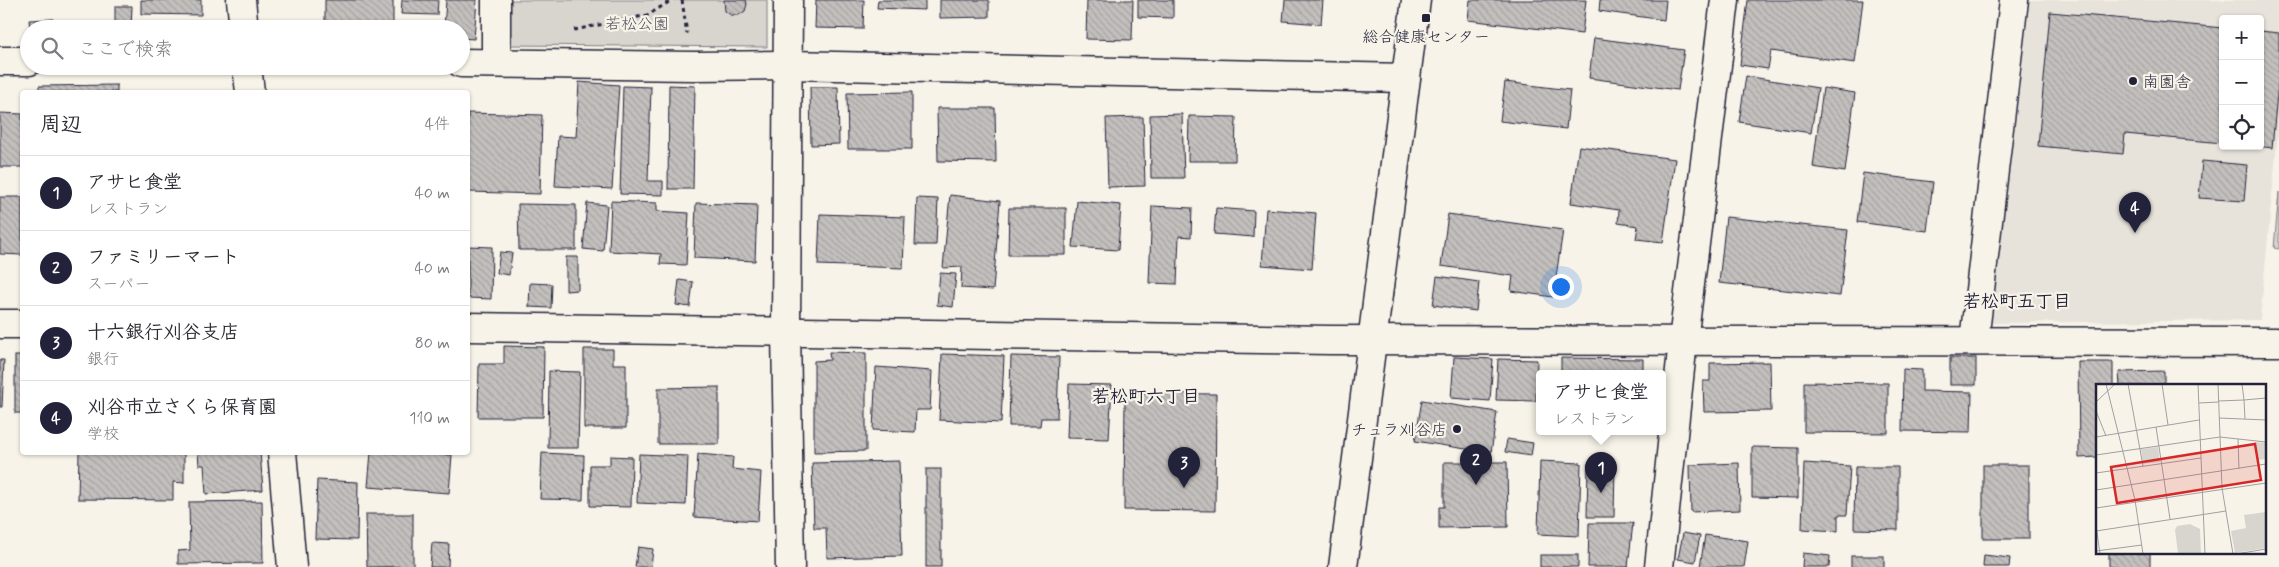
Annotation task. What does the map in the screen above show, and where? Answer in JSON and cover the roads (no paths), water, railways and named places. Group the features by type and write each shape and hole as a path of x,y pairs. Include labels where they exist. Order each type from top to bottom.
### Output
{"street":[{"path":"241,0 243,20"},
{"path":"496,0 496,63"},
{"path":"788,0 786,331 790,567"},
{"path":"1343,567 1416,0"},
{"path":"1659,567 1683,341 1724,0"},
{"path":"1974,341 2014,0"},
{"path":"0,61 20,61"},
{"path":"470,63 788,66 1406,78"},
{"path":"248,75 250,90"},
{"path":"0,324 20,324"},
{"path":"470,327 1372,340 2279,342"},
{"path":"282,455 292,567"}],"place":[{"name":"総合健康センター","path":"1426,18"},
{"name":"南園舎","path":"2133,81"},
{"name":"刈谷市立さくら保育園","path":"2135,233"},
{"name":"チュラ刈谷店","path":"1457,429"},
{"name":"ファミリーマート","path":"1476,485"},
{"name":"十六銀行刈谷支店","path":"1184,488"},
{"name":"アサヒ食堂","path":"1601,493"}],"district":[{"name":"若松町五丁目","path":"2017,301"},
{"name":"若松町六丁目","path":"1146,396"}],"park label":[{"name":"若松公園","path":"637,23"}]}
